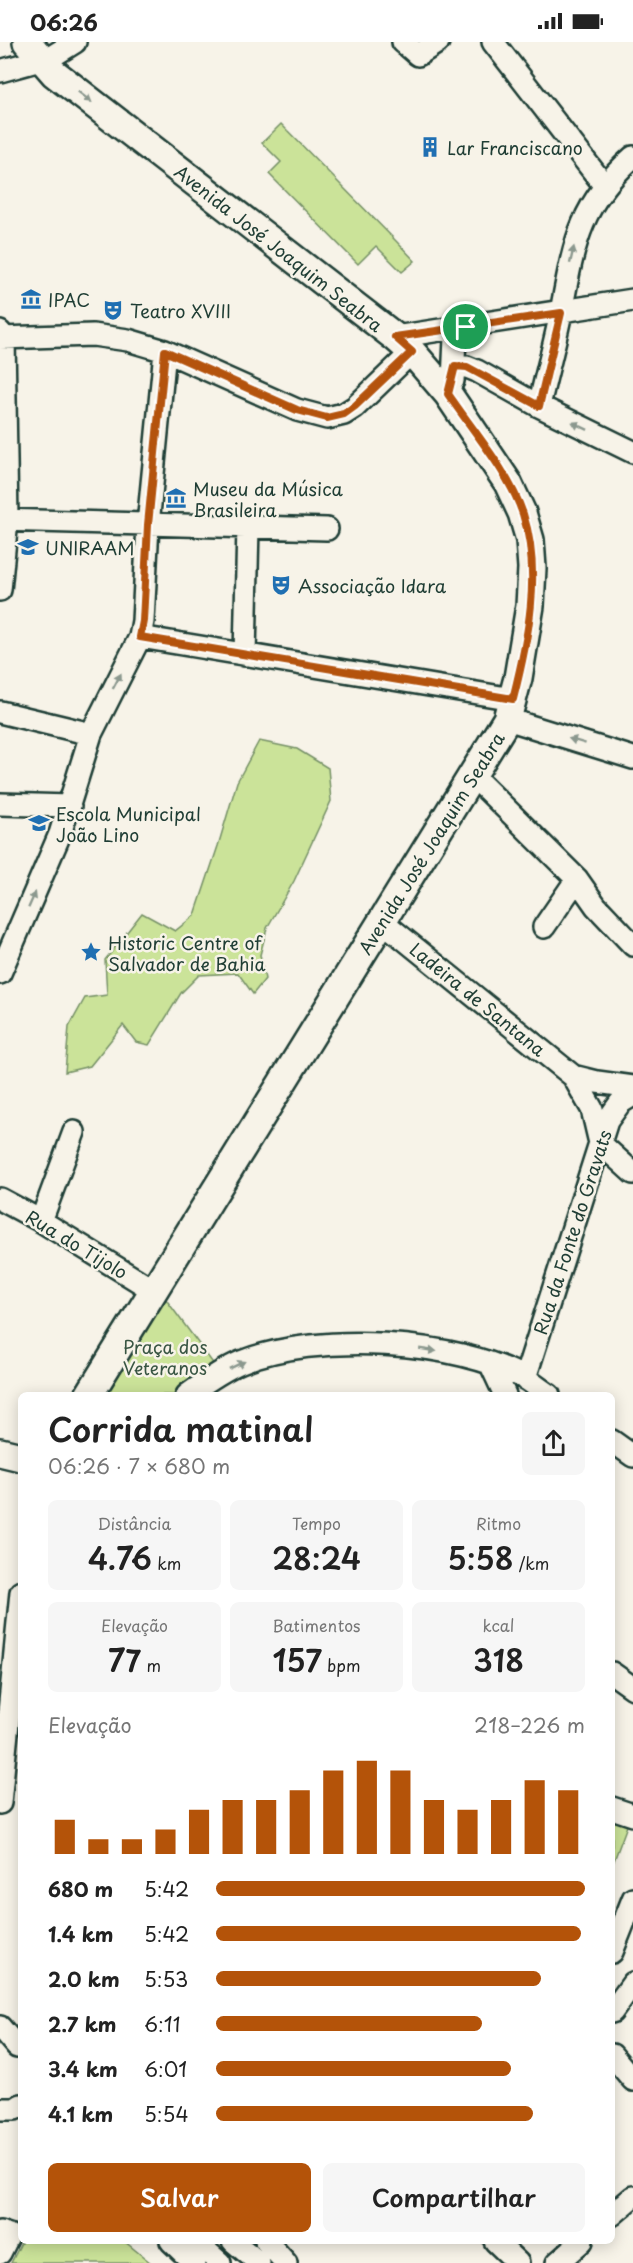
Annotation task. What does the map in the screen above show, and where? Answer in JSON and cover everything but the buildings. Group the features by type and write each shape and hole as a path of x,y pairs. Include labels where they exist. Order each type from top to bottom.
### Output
{"main road":[{"name":"Avenida José Joaquim Seabra","path":"34,51 54,73 404,345 448,394 508,483 522,513 530,540 532,568 530,606 510,709 473,776 91,1392"},
{"path":"0,1452 18,1456"}],"street":[{"path":"0,71 34,51 51,57 75,42"},
{"path":"403,42 418,55 438,42"},
{"path":"493,42 604,185"},
{"path":"539,406 580,228 604,185 633,157"},
{"path":"0,590 4,520 1,336 93,335 128,340 165,351 297,410 335,418 350,411 404,345 466,327 633,300"},
{"path":"448,394 455,366 455,338 466,327"},
{"path":"0,973 8,936 56,844 70,806 91,734 140,637 165,351"},
{"path":"455,366 477,371 539,406 633,452"},
{"path":"4,520 327,529"},
{"path":"245,656 248,526"},
{"path":"140,637 510,709 633,758"},
{"path":"0,696 3,697 0,711 91,734"},
{"path":"473,776 577,879 596,906 633,945"},
{"path":"0,804 70,806"},
{"path":"544,927 577,879"},
{"name":"Ladeira de Santana","path":"383,922 573,1076 592,1109 600,1143"},
{"name":"Ladeira de Santana","path":"573,1076 633,1087"},
{"name":"Rua da Fonte do Gravats","path":"525,1378 607,1121 612,1111 620,1103 633,1095"},
{"path":"41,1221 74,1132"},
{"path":"600,1143 633,1173"},
{"name":"Rua do Tijolo","path":"0,1199 41,1221 153,1290"},
{"path":"192,1392 240,1362 276,1350 351,1342 405,1346 466,1356 525,1378 545,1392"},
{"path":"491,1365 504,1392"},
{"path":"615,1442 633,1456"},
{"path":"0,1803 8,1632 18,1601"},
{"path":"615,1675 633,1688"},
{"path":"615,1809 633,1815"},
{"path":"615,1944 633,1899"},
{"path":"615,2008 633,1983"},
{"path":"0,2026 12,2048"},
{"path":"615,2059 633,2080"},
{"path":"615,2212 633,2197"},
{"path":"174,2244 194,2263"},
{"path":"198,2244 220,2263"},
{"path":"237,2244 259,2263"},
{"path":"269,2244 286,2263"},
{"path":"498,2244 518,2263"},
{"path":"558,2263 579,2244"}],"green space":[{"path":"281,124 415,261 402,272 376,246 358,264 269,174 281,162 262,143"},
{"path":"259,741 297,749 328,768 331,801 294,881 267,928 260,955 265,979 253,994 238,973 199,975 181,993 149,1045 136,1042 123,1025 90,1066 65,1072 69,1027 85,998 107,995 105,960 142,913 175,931 195,915 237,782"},
{"name":"Praça dos Veteranos","path":"162,1294 215,1366 188,1382 176,1392 104,1392"},
{"path":"615,1818 628,1823 615,1858"},
{"path":"20,2244 128,2244 151,2263 11,2263"}],"place":[{"name":"Lar Franciscano","path":"430,147"},
{"name":"IPAC","path":"31,299"},
{"name":"Teatro XVIII","path":"113,310"},
{"name":"Museu da Música Brasileira","path":"176,498"},
{"name":"UNIRAAM","path":"28,547"},
{"name":"Associação Idara","path":"281,585"},
{"name":"Escola Municipal João Lino","path":"39,823"},
{"name":"Historic Centre of Salvador de Bahia","path":"91,952"}],"route":[{"path":"561,313 539,406 467,367 455,366 453,382 448,394 508,483 522,513 530,540 532,568 530,606 513,699 140,637 165,351 297,410 335,418 355,406 412,352 395,337 466,327 561,313"}]}
